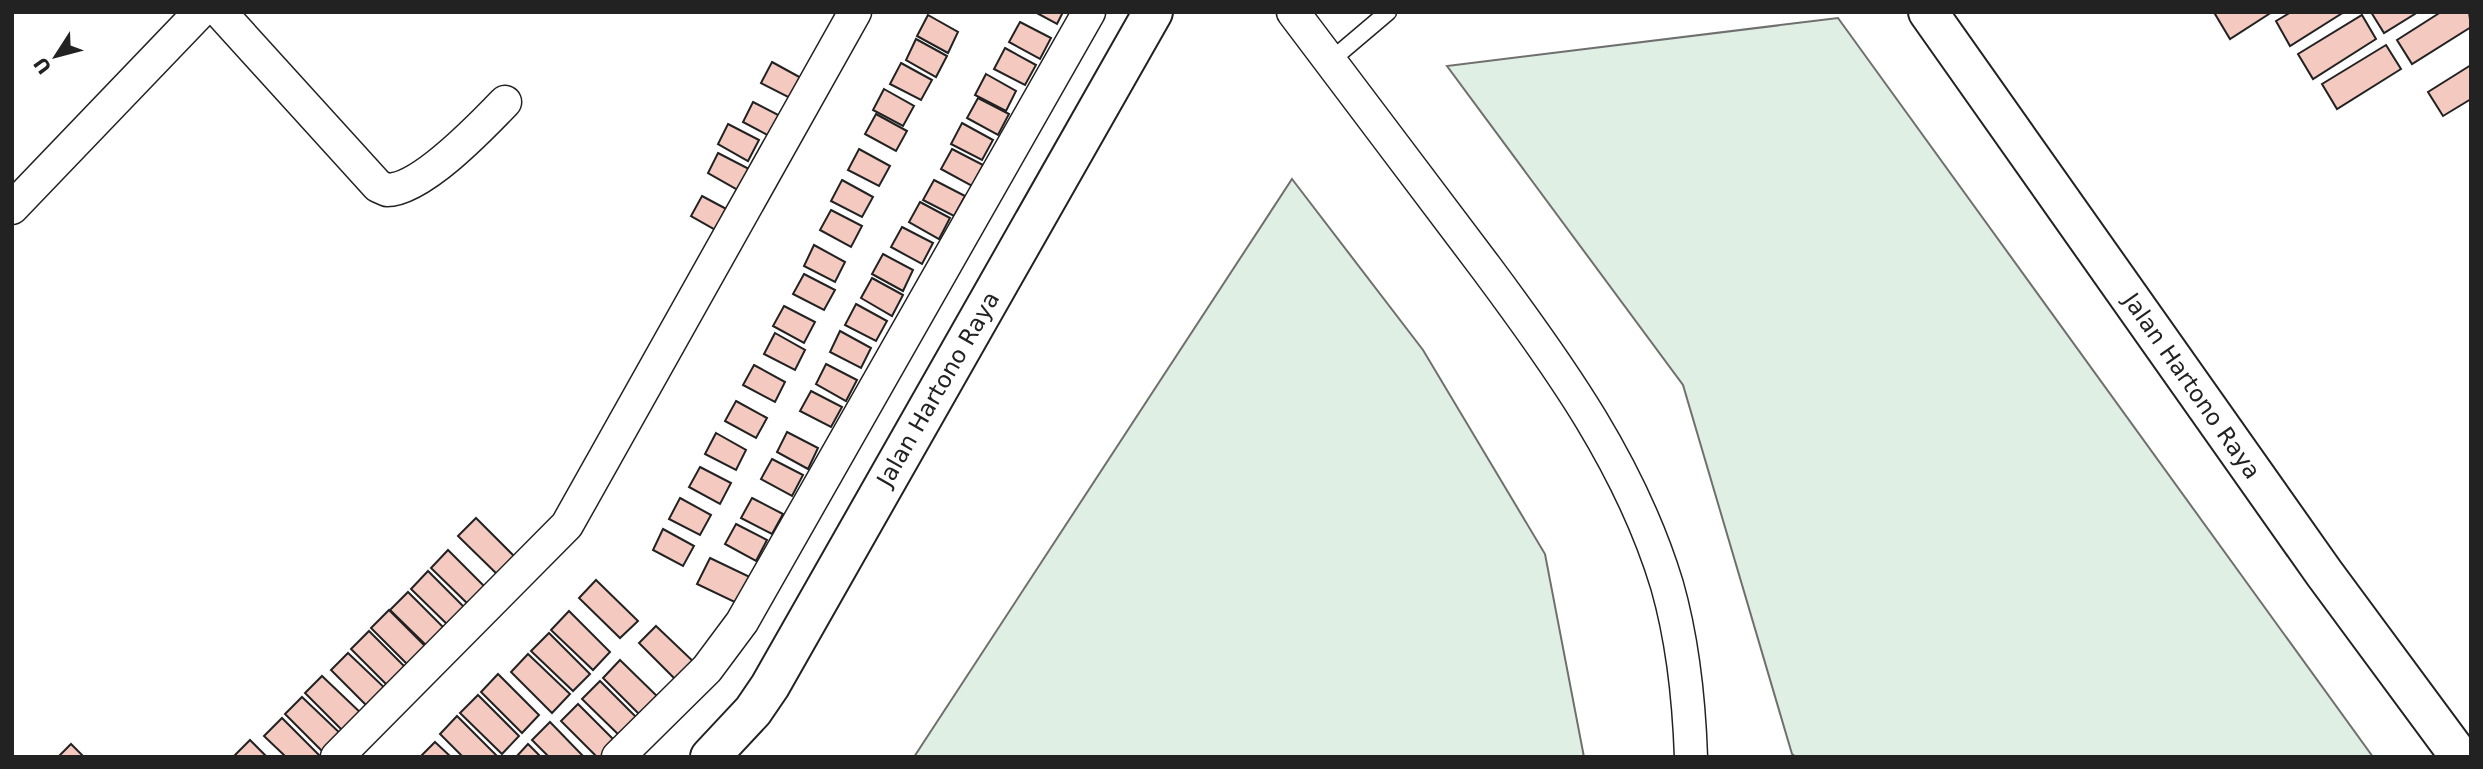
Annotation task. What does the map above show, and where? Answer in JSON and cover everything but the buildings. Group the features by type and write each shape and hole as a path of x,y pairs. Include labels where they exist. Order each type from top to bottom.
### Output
{"street":[{"path":"12,208 200,12"},
{"path":"220,12 378,186 387,190 405,186 429,170 467,141 505,102"},
{"path":"337,757 567,525 855,12"},
{"path":"618,757 707,669 742,622 1089,12"},
{"name":"Jalan Hartono Raya","path":"710,757 753,711 770,686 1153,12"},
{"path":"1293,12 1557,363 1606,440 1666,582 1678,628 1689,704 1690,757"},
{"name":"Jalan Hartono Raya","path":"1928,12 2324,573 2459,757"}],"lane":[{"path":"1329,62 1388,12"}],"green space":[{"path":"1838,18 2373,757 1796,757 1792,754 1683,385 1447,66"},
{"path":"1292,179 1423,350 1545,554 1584,757 914,757"}]}
